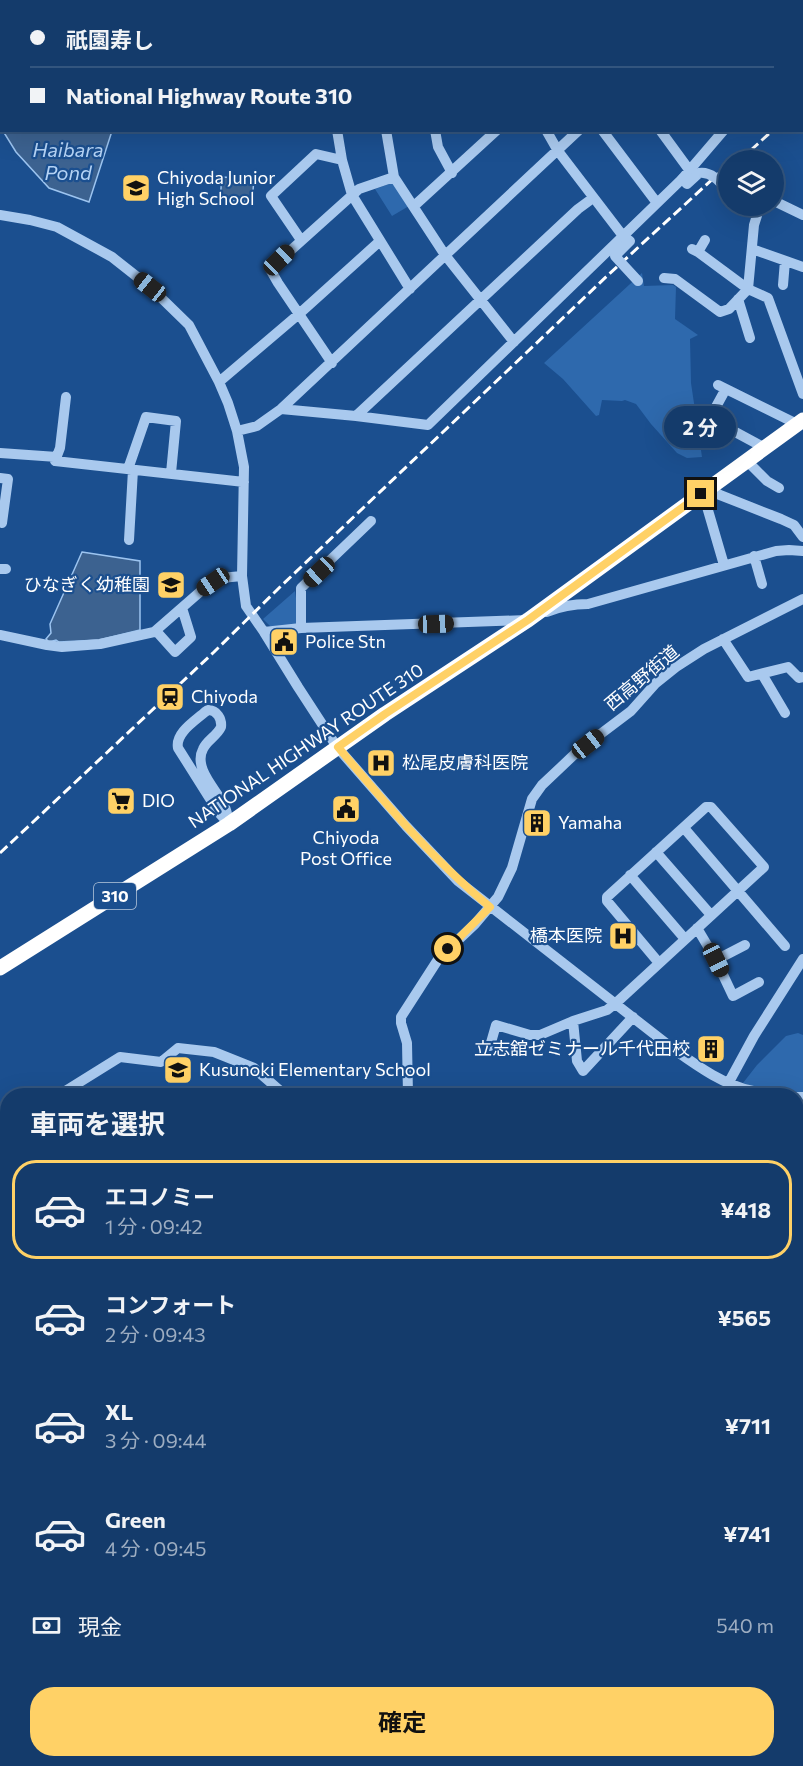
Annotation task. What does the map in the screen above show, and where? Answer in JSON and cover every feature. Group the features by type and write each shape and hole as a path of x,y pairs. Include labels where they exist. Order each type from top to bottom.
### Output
{"highway":[{"name":"NATIONAL HIGHWAY ROUTE 310","path":"0,968 229,824 385,714 528,620 800,422"}],"street":[{"path":"337,132 351,195 410,289"},
{"path":"386,132 394,177 445,255 514,342"},
{"path":"435,132 438,147 452,173"},
{"path":"547,132 558,151 593,198 622,236 630,241 615,256 638,281"},
{"path":"237,431 258,426 281,409 577,132"},
{"path":"604,132 657,203"},
{"path":"661,132 686,175 687,184 699,173 708,173 718,180"},
{"path":"281,409 428,425 686,175 720,132"},
{"path":"414,206 452,173 485,135"},
{"path":"301,240 271,196 316,154 342,160"},
{"path":"332,363 270,268 359,189 394,177"},
{"path":"356,416 480,299 593,198"},
{"path":"784,206 803,215"},
{"path":"0,215 57,227 112,257 150,287 189,326 219,382 237,431 244,467 242,576 246,606 338,747 371,787 458,881 490,907 700,1068 744,1088"},
{"path":"664,279 675,279 720,312 729,309 748,289 757,216"},
{"path":"705,240 695,251 748,289 768,298 803,394"},
{"path":"219,382 380,241"},
{"path":"752,249 803,267"},
{"path":"783,285 785,261"},
{"path":"738,299 750,338"},
{"path":"765,448 713,420 711,416 721,389 800,422"},
{"path":"66,397 60,448 55,461 244,482"},
{"path":"129,540 131,469 146,417 176,421 171,473"},
{"path":"0,453 57,457"},
{"path":"747,461 767,481 779,488"},
{"path":"0,478 8,479 2,523"},
{"path":"724,565 705,500 705,491 799,523 803,537"},
{"path":"301,628 301,588 371,521"},
{"path":"264,632 301,628 528,620 558,607 588,604 754,556 776,551 803,551"},
{"path":"754,556 762,584"},
{"path":"0,634 62,647 100,644 157,632 201,591 221,578 242,576"},
{"name":"西高野街道","path":"408,1088 407,1043 401,1017 439,957 475,924 506,884 532,799 542,785 578,751 631,711 656,683 676,667 704,649 803,599"},
{"path":"157,632 175,652 191,637 182,608"},
{"path":"723,639 748,677 788,666 799,678 803,677"},
{"path":"762,674 785,713"},
{"path":"208,710 215,712 221,727 203,747 201,765 225,807 229,824 219,813 177,743 177,738 208,710"},
{"path":"490,1046 496,1025 522,1033 540,1035 607,1010 659,963 764,867 711,807 706,807 607,897 607,901 659,963"},
{"path":"684,828 785,946"},
{"path":"656,852 711,915"},
{"path":"630,875 685,939"},
{"path":"697,928 716,960 733,996 759,982"},
{"path":"716,960 745,945"},
{"path":"728,1088 754,1036 803,958"},
{"path":"573,1021 577,1061 583,1071 633,1017"},
{"path":"69,1088 120,1057 161,1062 178,1048 214,1052 254,1068 277,1088"}],"shaded area":[{"path":"395,184 409,206 392,216 375,189"},
{"path":"642,273 644,286 673,285 676,287 675,319 698,335 690,339 691,383 702,457 687,458 677,453 636,404 625,400 602,400 599,415 596,416 563,379 544,363"},
{"path":"295,591 297,625 271,627 263,619"},
{"path":"798,1033 803,1035 803,1088 756,1088 743,1083 757,1065 786,1036"}],"water":[{"name":"Haibara Pond","path":"4,132 112,132 89,202 49,188 16,152"},
{"path":"222,177 254,179 252,202 220,200"},
{"path":"82,552 140,561 140,630 99,640 49,642 46,639 51,633 50,624"}],"railway":[{"path":"751,150 771,132"},
{"path":"0,853 607,276 718,174"}],"place":[{"name":"Chiyoda Junior High School","path":"136,188"},
{"name":"ひなぎく幼稚園","path":"171,585"},
{"name":"Police Stn","path":"284,642"},
{"name":"Chiyoda","path":"170,697"},
{"name":"松尾皮膚科医院","path":"381,763"},
{"name":"DIO","path":"121,801"},
{"name":"Chiyoda Post Office","path":"346,809"},
{"name":"Yamaha","path":"537,823"},
{"name":"橋本医院","path":"623,936"},
{"name":"立志舘ゼミナール千代田校","path":"711,1049"},
{"name":"Kusunoki Elementary School","path":"178,1070"}],"route":[{"path":"448,949 490,907 458,881 394,813 338,747 528,620 701,494"}]}
